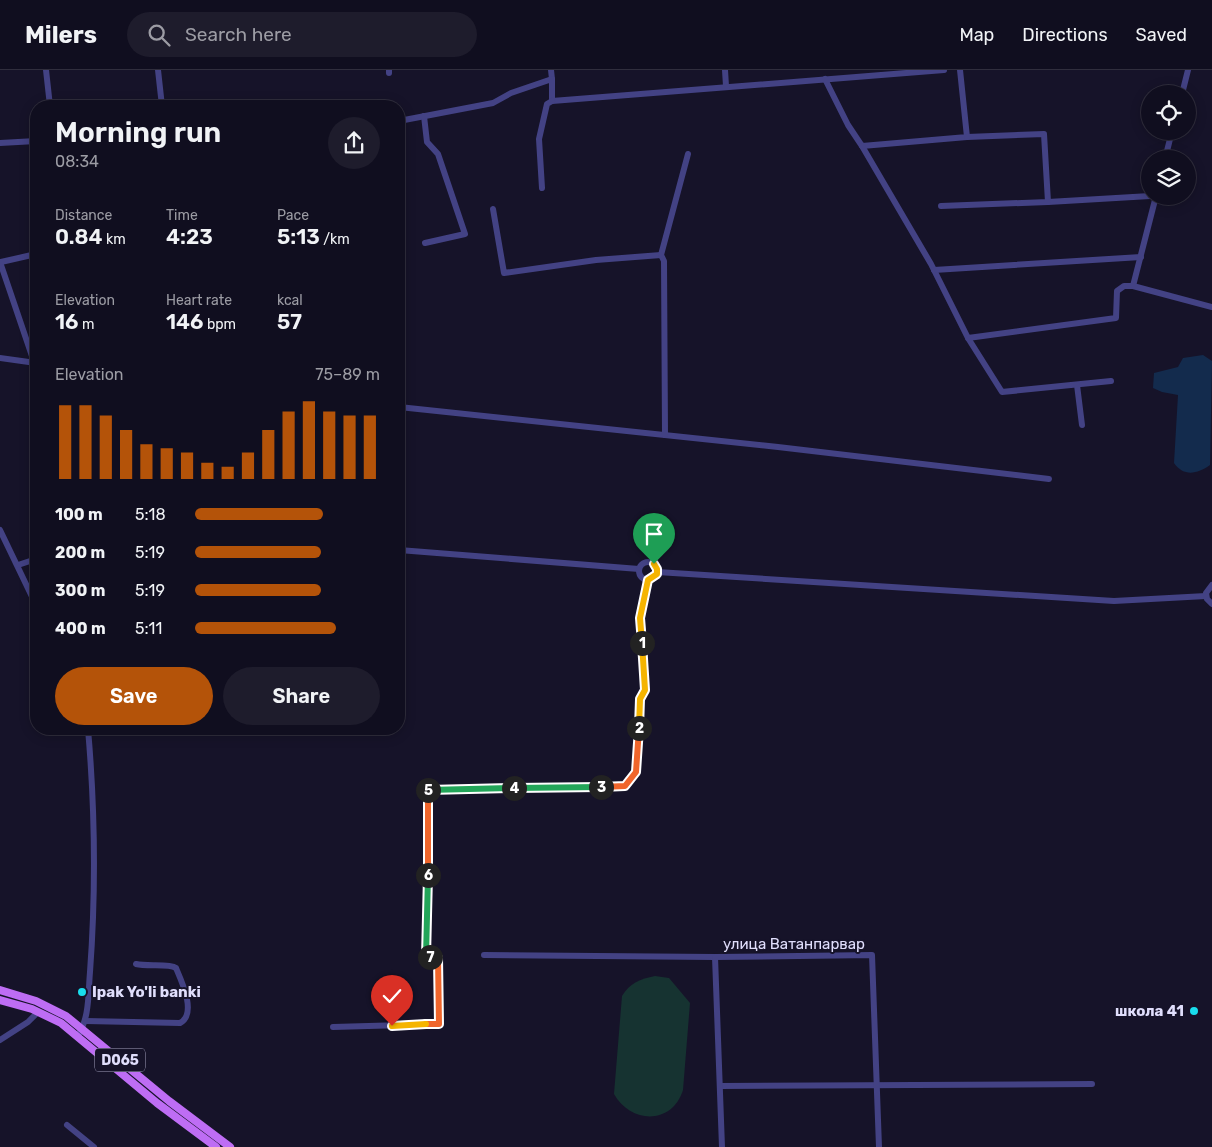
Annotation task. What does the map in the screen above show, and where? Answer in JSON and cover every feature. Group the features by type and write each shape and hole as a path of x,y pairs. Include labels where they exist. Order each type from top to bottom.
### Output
{"main road":[{"name":"D065","path":"0,990 48,1007 66,1016 169,1101 230,1147"},
{"name":"D065","path":"0,1000 38,1012 61,1023 157,1103 216,1147"}],"street":[{"path":"46,70 49,100"},
{"path":"158,70 161,100"},
{"path":"551,70 552,100"},
{"path":"725,70 726,86"},
{"path":"542,188 539,139 547,104 552,100 944,70"},
{"path":"960,70 967,137"},
{"path":"1184,85 1188,70"},
{"path":"405,120 492,103 511,93 552,79"},
{"path":"825,80 848,125 934,270 968,338 1002,392 1111,381"},
{"path":"424,116 427,142 438,154 465,234 425,243"},
{"path":"862,146 967,137 1044,134 1048,202"},
{"path":"0,143 30,141"},
{"path":"665,435 664,261 661,255 688,154"},
{"path":"941,206 1141,197"},
{"path":"1133,286 1154,205"},
{"path":"493,209 504,273 596,260 661,255"},
{"path":"30,255 0,262 30,348"},
{"path":"934,270 1140,257"},
{"path":"968,338 1116,318 1118,291 1124,286 1133,286 1212,307"},
{"path":"0,358 30,361"},
{"path":"1077,385 1082,425"},
{"path":"405,408 665,435 1049,479"},
{"path":"0,530 30,592"},
{"path":"405,550 639,569"},
{"path":"18,565 30,561"},
{"path":"651,563 656,566 657,572 654,579 648,580 641,577 639,569 643,564 651,563"},
{"path":"657,572 1114,601 1206,596"},
{"path":"333,1027 439,1024 438,958 426,957 427,790 625,786 636,772 640,699 645,690 640,618 648,580"},
{"path":"1212,585 1207,590 1206,596 1212,604"},
{"path":"76,1037 86,1021 92,941 94,837 88,735"},
{"path":"484,955 715,956"},
{"name":"улица Ватанпарвар","path":"722,1147 715,956 872,955 879,1147"},
{"path":"86,1021 180,1023 184,1020 188,1009 187,1002 174,966 146,967 136,964"},
{"path":"0,1040 28,1022 38,1012"},
{"path":"720,1086 1092,1084"},
{"path":"67,1125 94,1147"}],"green space":[{"path":"655,976 669,978 690,1003 683,1090 678,1101 670,1110 661,1115 651,1116 640,1115 630,1111 621,1104 614,1094 622,996 636,982"}],"water":[{"path":"1203,355 1212,361 1210,465 1191,473 1182,470 1174,463 1178,395 1153,388 1154,373 1178,367 1183,358"}],"place":[{"name":"Ipak Yo'li banki","path":"82,992"},
{"name":"школа 41","path":"1194,1011"}],"route":[{"path":"392,1026 439,1024 438,958 426,957 427,790 625,786 636,772 640,699 645,690 640,618 648,580 654,579 657,574 654,564"}]}
